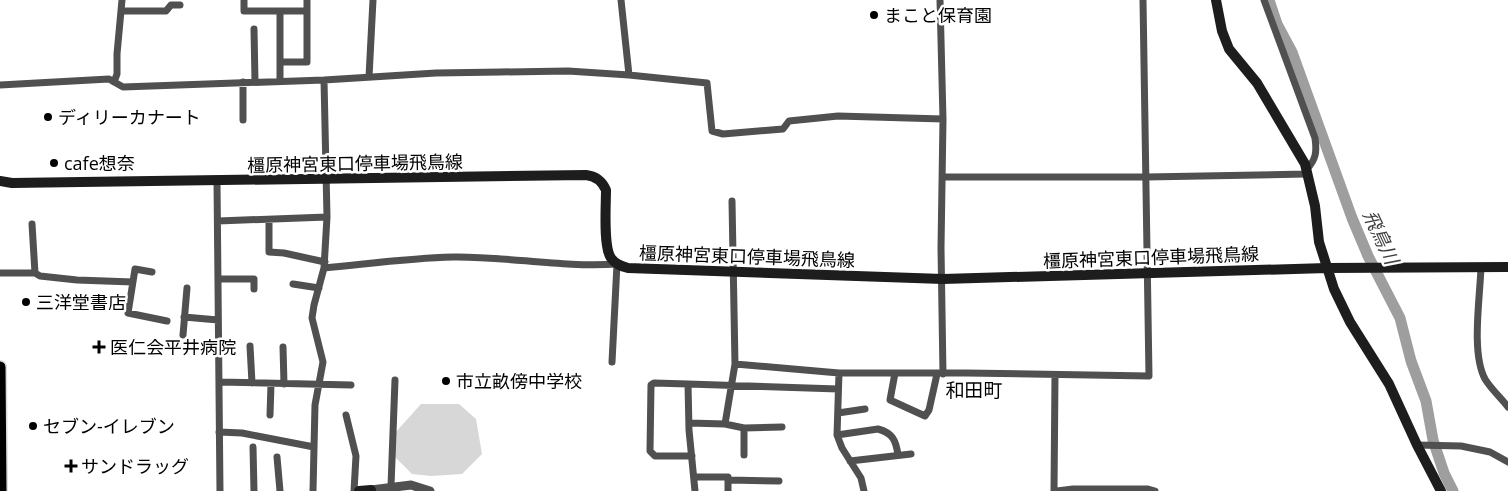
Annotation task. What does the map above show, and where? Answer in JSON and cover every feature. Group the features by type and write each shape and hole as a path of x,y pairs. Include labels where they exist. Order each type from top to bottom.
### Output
{"highway":[{"path":"0,367 1,491"}],"main road":[{"path":"1216,0 1222,31 1229,49 1257,83 1301,158 1307,172 1315,206 1320,242 1334,289 1350,322 1390,384 1417,445 1441,491"},
{"name":"橿原神宮東口停車場飛鳥線","path":"0,181 12,183 325,180 590,175 600,181 606,190 607,246 610,256 617,264 628,268 943,279 1327,268 1508,267"},
{"path":"359,491 371,490"}],"street":[{"path":"114,82 122,0"},
{"path":"244,0 244,11 307,11"},
{"path":"280,62 307,62 307,0"},
{"path":"370,77 373,0"},
{"path":"621,0 629,75"},
{"path":"895,374 890,400 925,416 930,410 940,374 943,279 943,119 940,0"},
{"path":"735,364 839,373 1149,376 1143,0"},
{"path":"943,177 1146,177 1307,172 1315,156 1315,138 1264,0"},
{"path":"122,11 166,11 170,6 180,5"},
{"path":"280,11 280,81"},
{"path":"254,29 255,82"},
{"path":"0,85 109,79 123,87 324,80 436,73 568,71 707,83 712,131 723,134 783,129 789,121 814,117 943,119"},
{"path":"313,491 315,405 323,362 312,318 324,265 327,217 324,80"},
{"path":"243,82 243,120"},
{"path":"217,181 220,491"},
{"path":"725,424 735,364 732,201"},
{"path":"218,221 327,217"},
{"path":"269,220 269,252 284,252 324,265 454,257 617,264 612,362"},
{"path":"32,224 35,273"},
{"path":"1481,267 1477,347 1480,365 1486,380 1508,407"},
{"path":"152,272 135,269 128,313 167,320"},
{"path":"0,273 35,273 40,276 77,280 133,282"},
{"path":"218,279 254,279 254,289"},
{"path":"293,284 318,288"},
{"path":"183,335 187,288"},
{"path":"184,317 218,320"},
{"path":"250,346 252,383"},
{"path":"283,347 284,384"},
{"path":"839,373 838,440 861,478 864,491"},
{"path":"1055,375 1055,491 1148,489 1155,491"},
{"path":"391,486 395,380"},
{"path":"218,382 351,385"},
{"path":"270,415 271,384"},
{"path":"692,456 655,456 650,451 651,384 838,389"},
{"path":"688,384 694,491"},
{"path":"838,413 865,409"},
{"path":"346,415 356,456 354,491"},
{"path":"689,423 725,424 744,428 782,427"},
{"path":"744,428 744,454"},
{"path":"837,435 878,429 883,430 893,436 898,455"},
{"path":"219,432 242,433 314,447"},
{"path":"1417,445 1461,446 1490,452 1508,462"},
{"path":"253,447 254,491"},
{"path":"850,461 911,454"},
{"path":"277,457 280,491"},
{"path":"694,477 728,477 728,480 779,481"},
{"path":"728,480 728,491"},
{"path":"371,490 410,485 430,491"}],"shaded area":[{"path":"421,404 459,404 476,419 482,454 462,474 431,476 412,474 395,457 395,433"}],"waterway":[{"name":"飛鳥川","path":"1269,0 1277,24 1292,52 1352,218 1368,256 1400,318 1411,361 1426,401 1433,440 1444,473 1453,491"}],"place":[{"name":"まこと保育園","path":"874,15"},
{"name":"ディリーカナート","path":"48,117"},
{"name":"cafe想奈","path":"54,163"},
{"name":"三洋堂書店","path":"26,302"},
{"name":"医仁会平井病院","path":"99,347"},
{"name":"市立畝傍中学校","path":"446,381"},
{"name":"セブン-イレブン","path":"33,426"},
{"name":"サンドラッグ","path":"71,466"}],"district":[{"name":"和田町","path":"974,390"}]}
